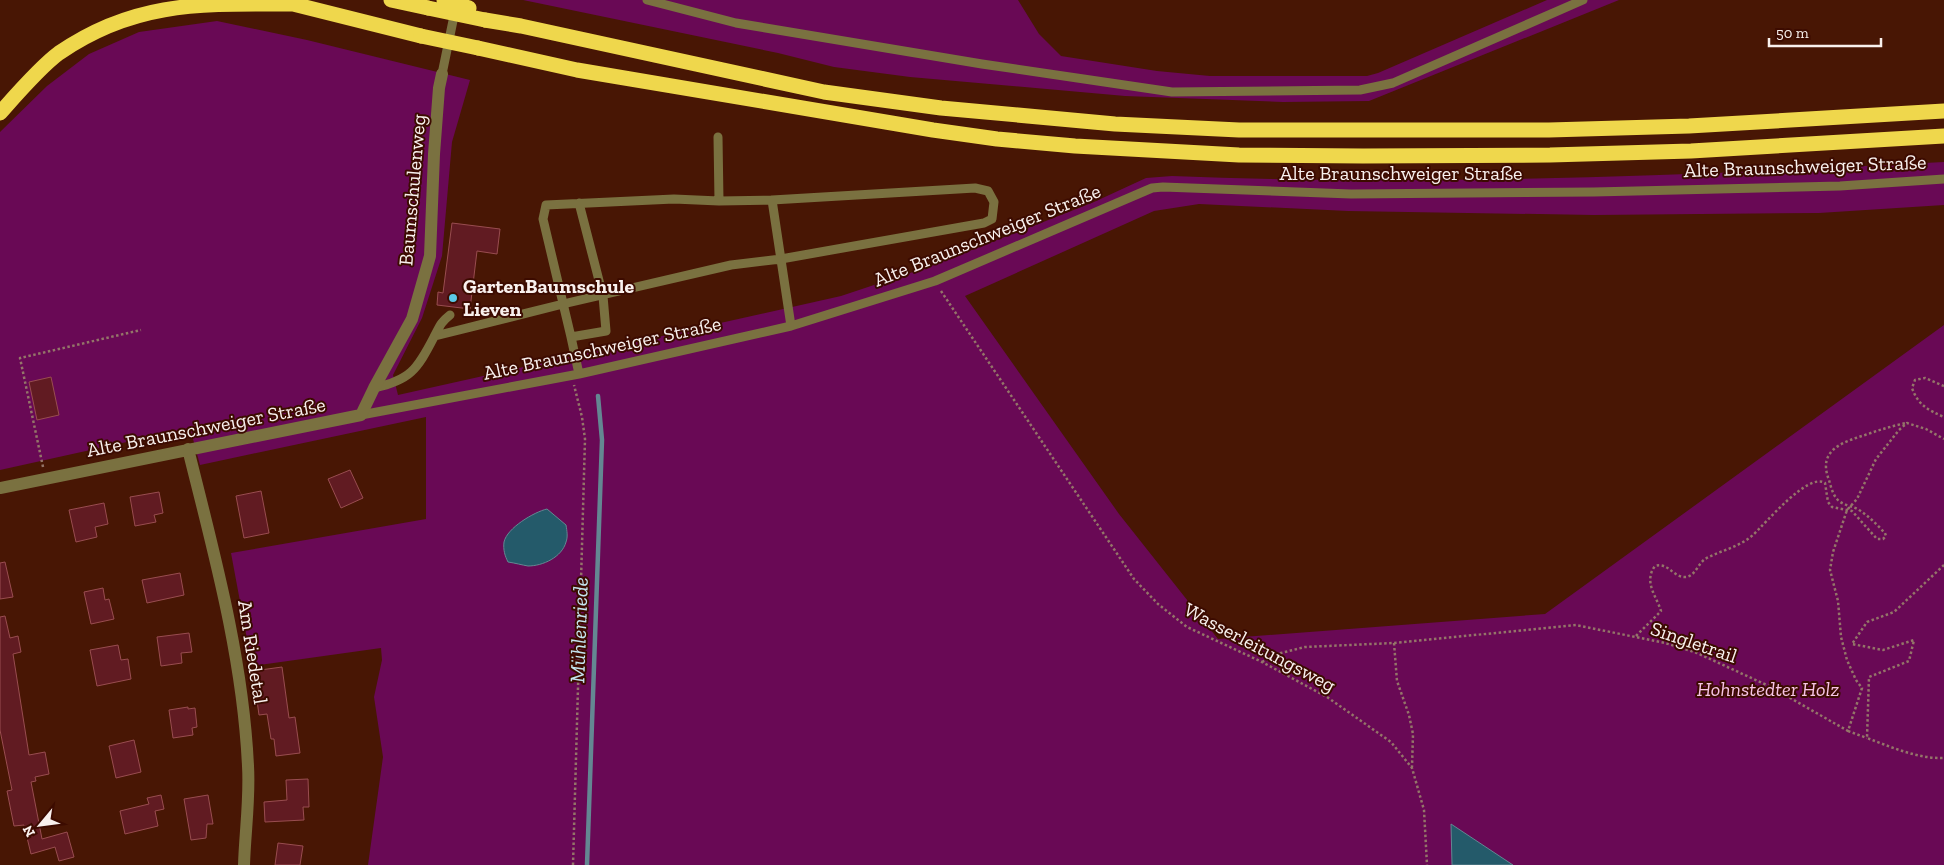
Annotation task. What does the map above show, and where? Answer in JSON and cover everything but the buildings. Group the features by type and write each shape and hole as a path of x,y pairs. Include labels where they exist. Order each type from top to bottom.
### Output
{"highway":[{"path":"276,0 420,36 577,70 933,130 997,139 1075,146 1239,155 1530,155 1691,151 1944,136"},
{"path":"392,0 486,17 824,92 941,108 1115,124 1239,130 1548,130 1698,125 1944,111"},
{"path":"444,0 486,17"},
{"path":"0,113 58,54 92,33 126,17 158,8 197,4 294,4"}],"street":[{"name":"Baumschulenweg","path":"361,415 412,319 430,256 434,154 439,88 442,74"},
{"name":"Alte Braunschweiger Straße","path":"0,488 361,415"},
{"name":"Am Riedetal","path":"188,449 228,609 243,702 248,768 244,865"}],"lane":[{"path":"442,74 458,0"},
{"path":"647,0 736,23 982,64 1172,92 1294,92 1360,90 1393,83 1583,0"},
{"path":"718,137 719,202"},
{"name":"Alte Braunschweiger Straße","path":"361,415 575,375 792,326 934,281 1152,188 1351,194 1584,192 1840,186 1944,178"},
{"path":"435,336 563,304 731,265 780,260 984,223 992,220 994,202 988,191 975,188 772,200 719,202 674,199 546,205 543,219 563,304 571,337 575,375"},
{"path":"772,200 780,260 792,326"},
{"path":"571,337 606,331 603,296 579,203"},
{"path":"374,388 394,384 413,371 435,336 440,324 450,315"}],"path":[{"name":"Wasserleitungsweg","path":"934,281 1134,579 1158,604 1187,627 1262,662 1327,697 1391,742 1412,768 1424,810 1427,865"},
{"path":"46,478 20,358 141,330"},
{"path":"573,865 585,440 575,375"},
{"path":"1944,386 1925,378 1915,380 1912,388 1915,397 1924,408 1944,417"},
{"path":"1636,636 1660,611 1653,597 1652,589 1651,575 1655,566 1664,566 1681,577 1692,575 1700,563 1707,558 1735,547 1752,536 1782,505 1814,482 1821,481 1825,483 1828,502 1832,506 1856,514 1877,539 1883,539 1886,536 1885,533 1869,517 1851,506 1845,505 1834,496 1826,474 1828,458 1832,450 1841,443 1907,423 1926,429 1944,439"},
{"path":"1848,731 1862,688 1856,680 1847,660 1841,637 1838,601 1830,570 1848,510 1857,499 1875,462 1899,430 1907,423"},
{"path":"1944,565 1894,612 1867,622 1852,644 1883,650 1914,640 1909,662 1869,678 1867,738 1902,751 1944,758"},
{"name":"Singletrail","path":"1262,662 1281,653 1305,647 1394,643 1576,624 1665,643 1705,656 1771,687 1848,731 1867,738"},
{"path":"1394,643 1397,681 1409,715 1413,734 1412,768"}],"green space":[{"path":"523,0 1018,0 1039,34 1061,56 1157,71 1210,76 1367,76 1378,73 1547,0 1619,0 1369,101 1283,102 1125,96 910,77 834,67 778,53"},
{"name":"Hohnstedter Holz","path":"217,21 307,40 470,80 452,142 442,256 422,318 393,375 398,395 841,296 931,266 1094,202 1146,178 1172,176 1268,179 1461,180 1751,172 1944,162 1944,205 1819,213 1594,215 1348,211 1199,204 1154,211 965,296 1119,514 1218,639 1545,614 1944,325 1944,865 368,865 383,757 374,697 382,660 381,648 252,666 231,553 426,519 426,417 200,465 190,428 0,470 0,132 47,86 89,54 139,32"}],"water":[{"path":"547,509 566,525 567,540 564,547 551,560 534,566 508,562 505,555 504,542 510,531 535,513"},
{"path":"1451,824 1513,865 1452,865"}],"waterway":[{"name":"Mühlenriede","path":"587,865 602,440 598,396"}],"place":[{"name":"GartenBaumschule Lieven","path":"453,298"}]}
